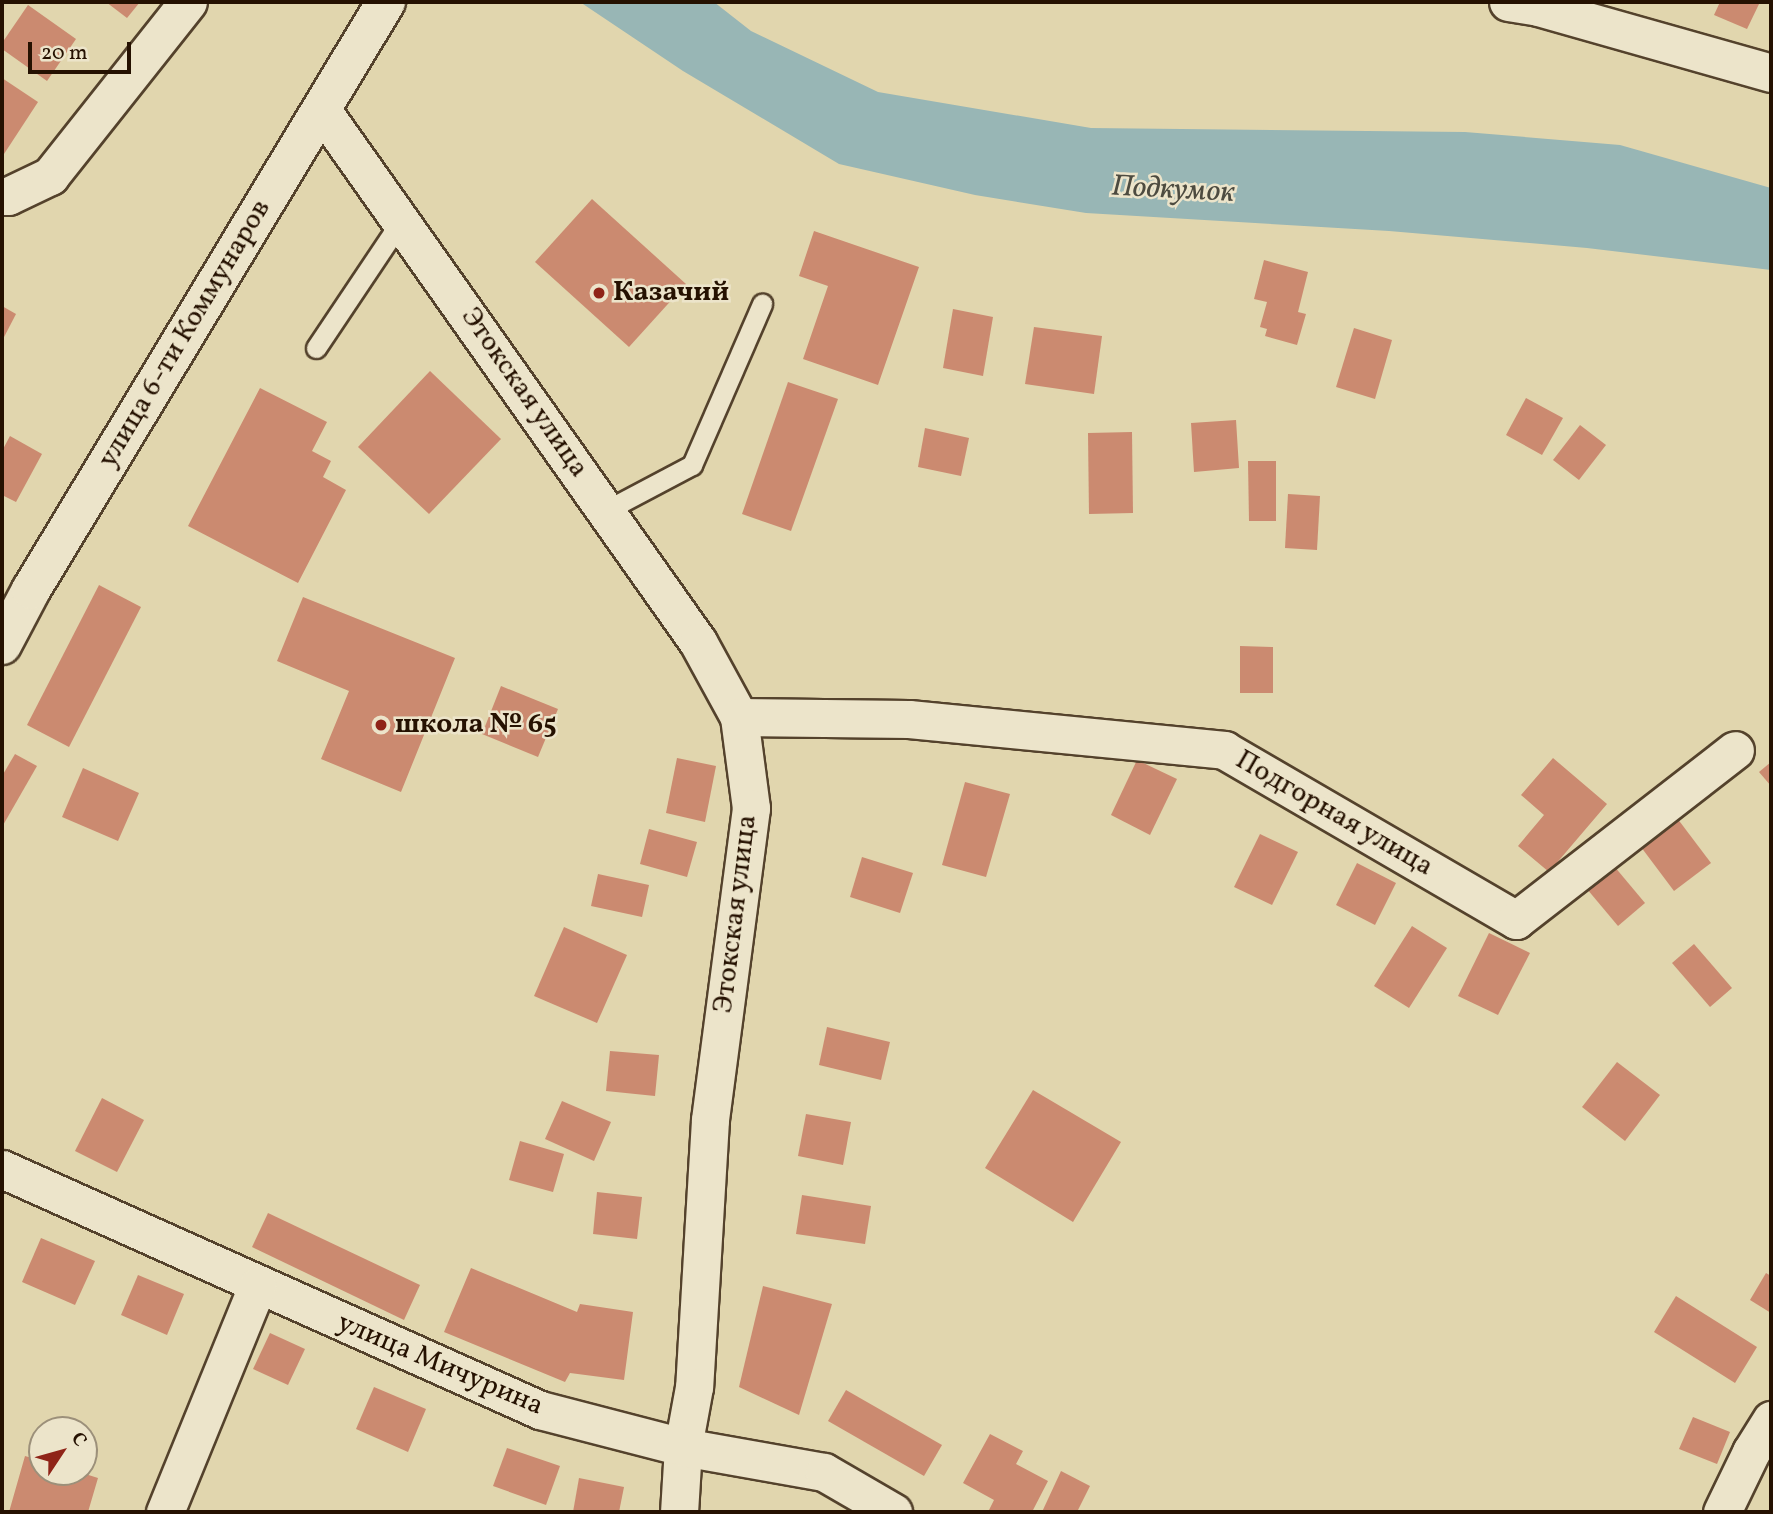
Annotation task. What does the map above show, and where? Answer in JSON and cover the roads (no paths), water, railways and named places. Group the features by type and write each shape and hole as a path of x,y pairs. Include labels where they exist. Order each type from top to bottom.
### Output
{"main road":[{"name":"улица 6-ти Коммунаров","path":"2,645 31,590 379,13"}],"street":[{"path":"2,196 8,197 50,176 187,2"},
{"path":"1508,2 1538,7 1771,73"},
{"name":"Этокская улица","path":"321,109 698,642 739,717 751,808 710,1120 694,1387 683,1447 679,1512"},
{"name":"Подгорная улица","path":"739,717 909,719 1224,750 1516,920 1735,750"},
{"name":"улица Мичурина","path":"2,1169 257,1286 540,1410 683,1447 824,1472 893,1512"},
{"path":"165,1512 257,1286"},
{"path":"1722,1512 1751,1452 1771,1420"}],"lane":[{"path":"316,348 401,221"},
{"path":"607,510 692,464 762,304"}],"water":[{"name":"Подкумок","path":"580,2 714,2 751,31 878,92 1091,128 1465,132 1620,145 1771,188 1771,270 1587,248 1389,231 1086,213 975,195 839,164 683,71"}],"place":[{"name":"Казачий","path":"599,293"},
{"name":"школа № 65","path":"381,725"}]}
